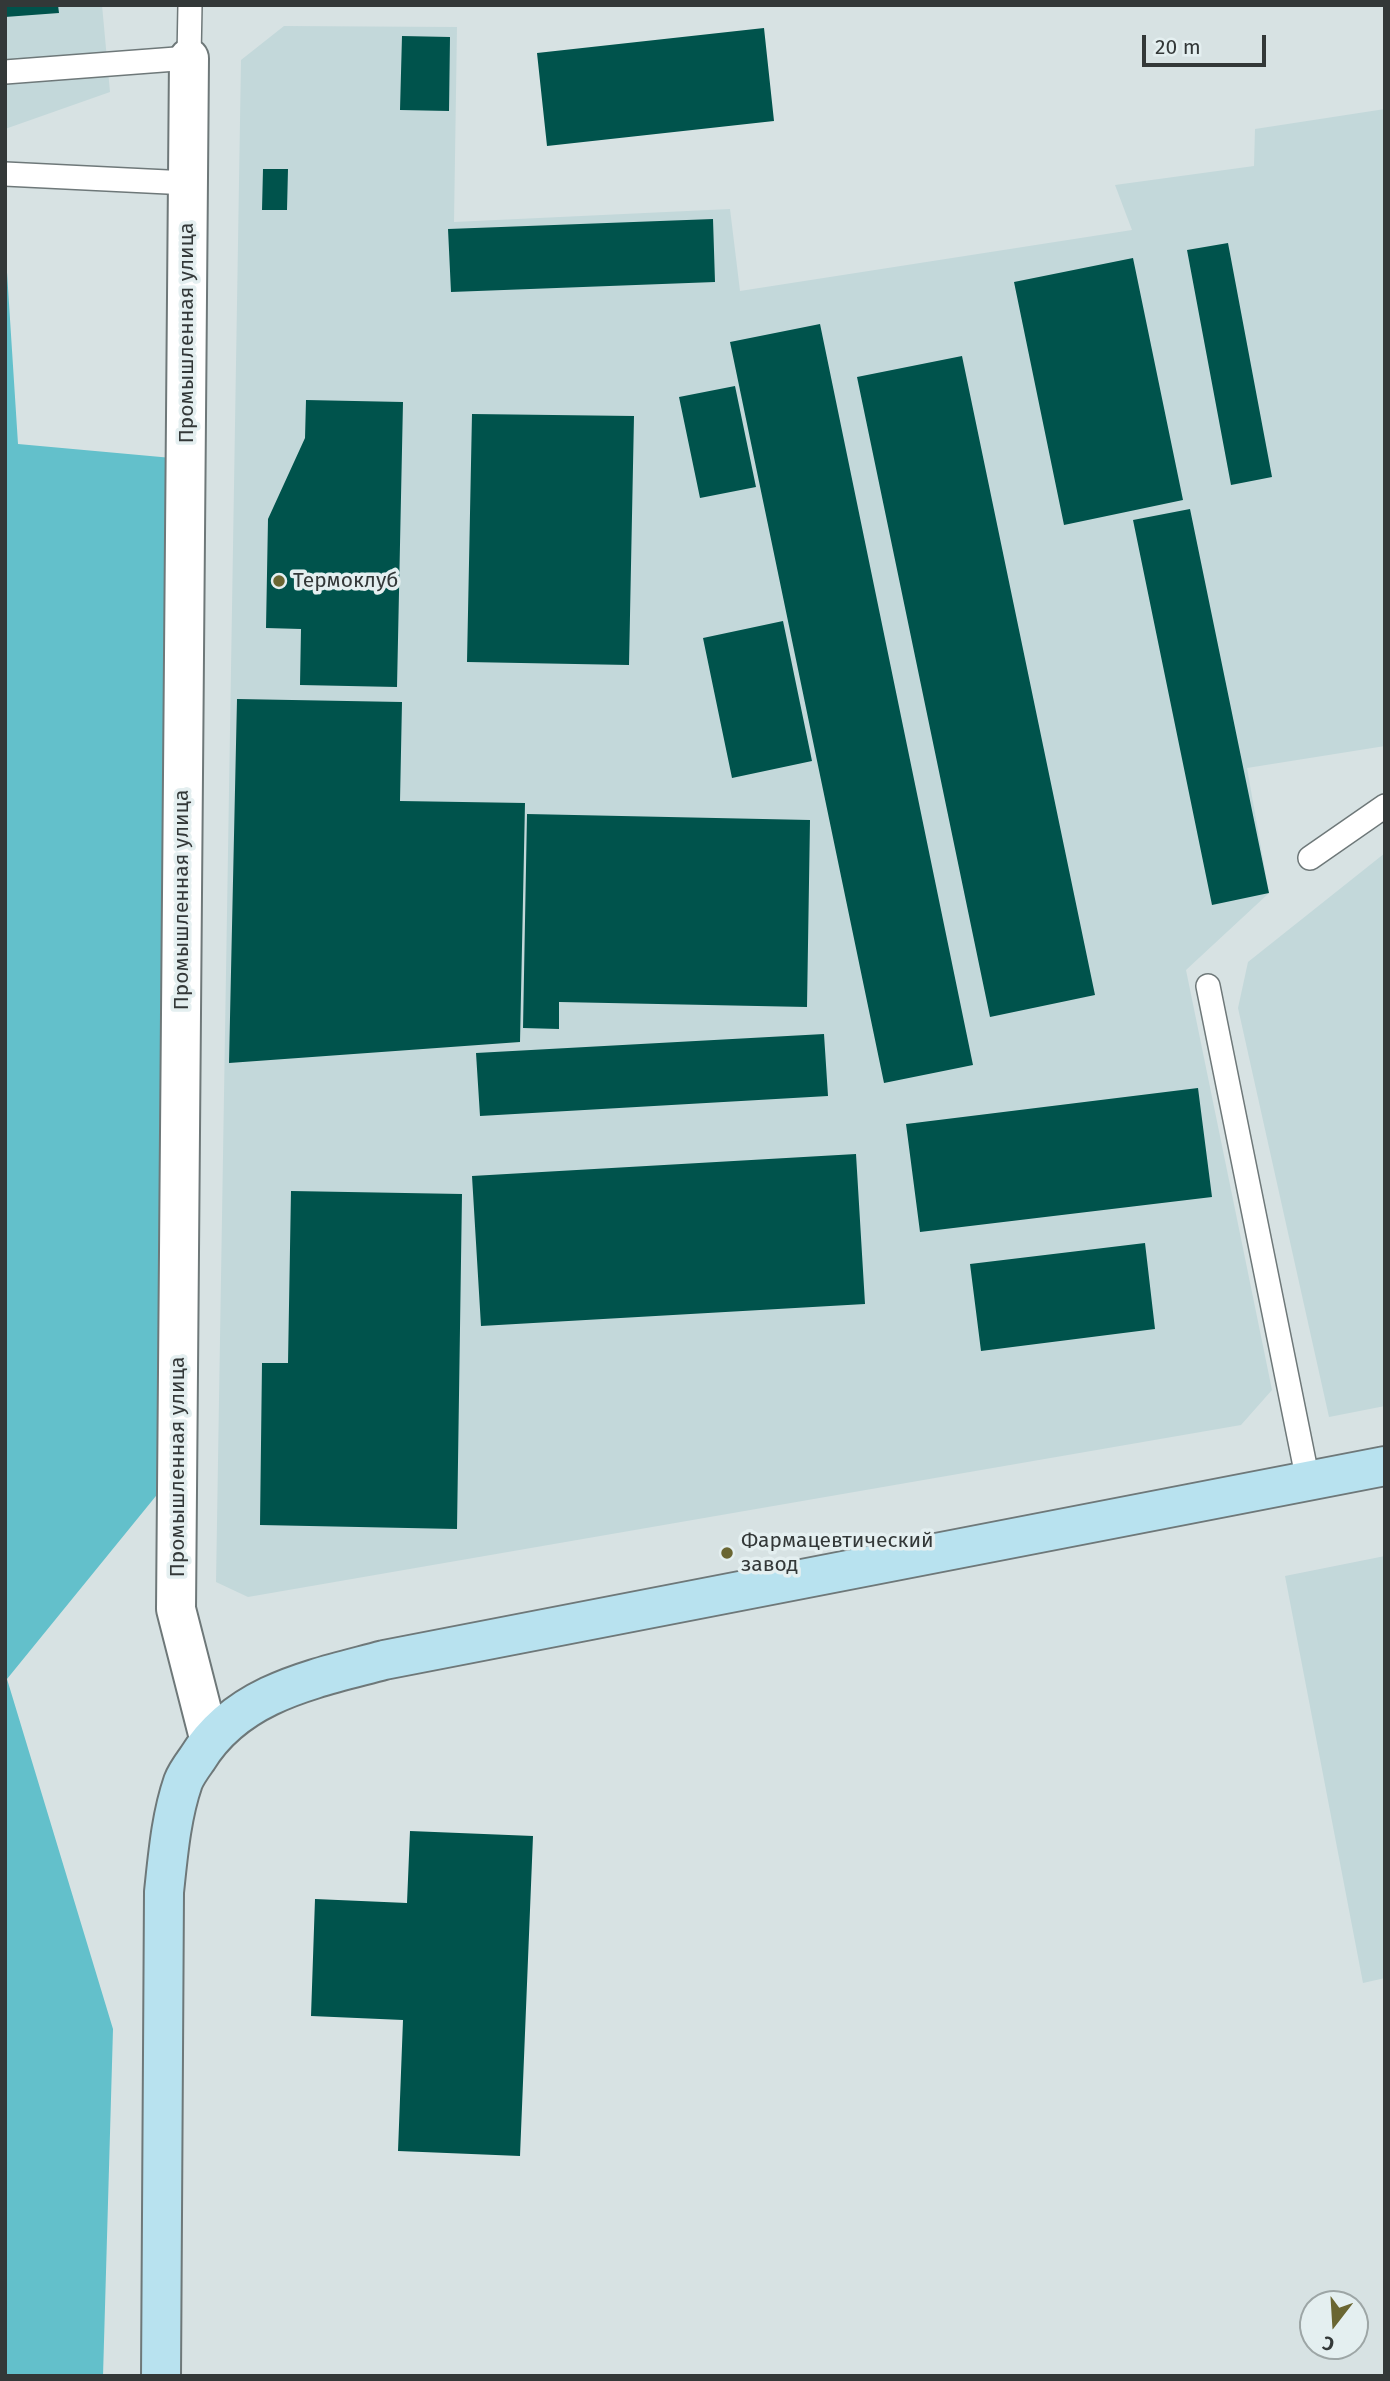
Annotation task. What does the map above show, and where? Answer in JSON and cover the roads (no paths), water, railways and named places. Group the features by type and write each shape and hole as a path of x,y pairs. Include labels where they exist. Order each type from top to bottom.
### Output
{"main road":[{"path":"161,2376 164,1892 171,1830 184,1780 209,1738 239,1712 290,1686 384,1660 1385,1466"}],"street":[{"name":"Промышленная улица","path":"190,58 176,1609 209,1738"}],"lane":[{"path":"5,72 190,58 190,5"},
{"path":"5,174 188,183"},
{"path":"1310,858 1385,806"},
{"path":"1208,986 1308,1480"}],"place":[{"name":"Термоклуб","path":"279,581"},
{"name":"Фармацевтический завод","path":"727,1553"}]}
